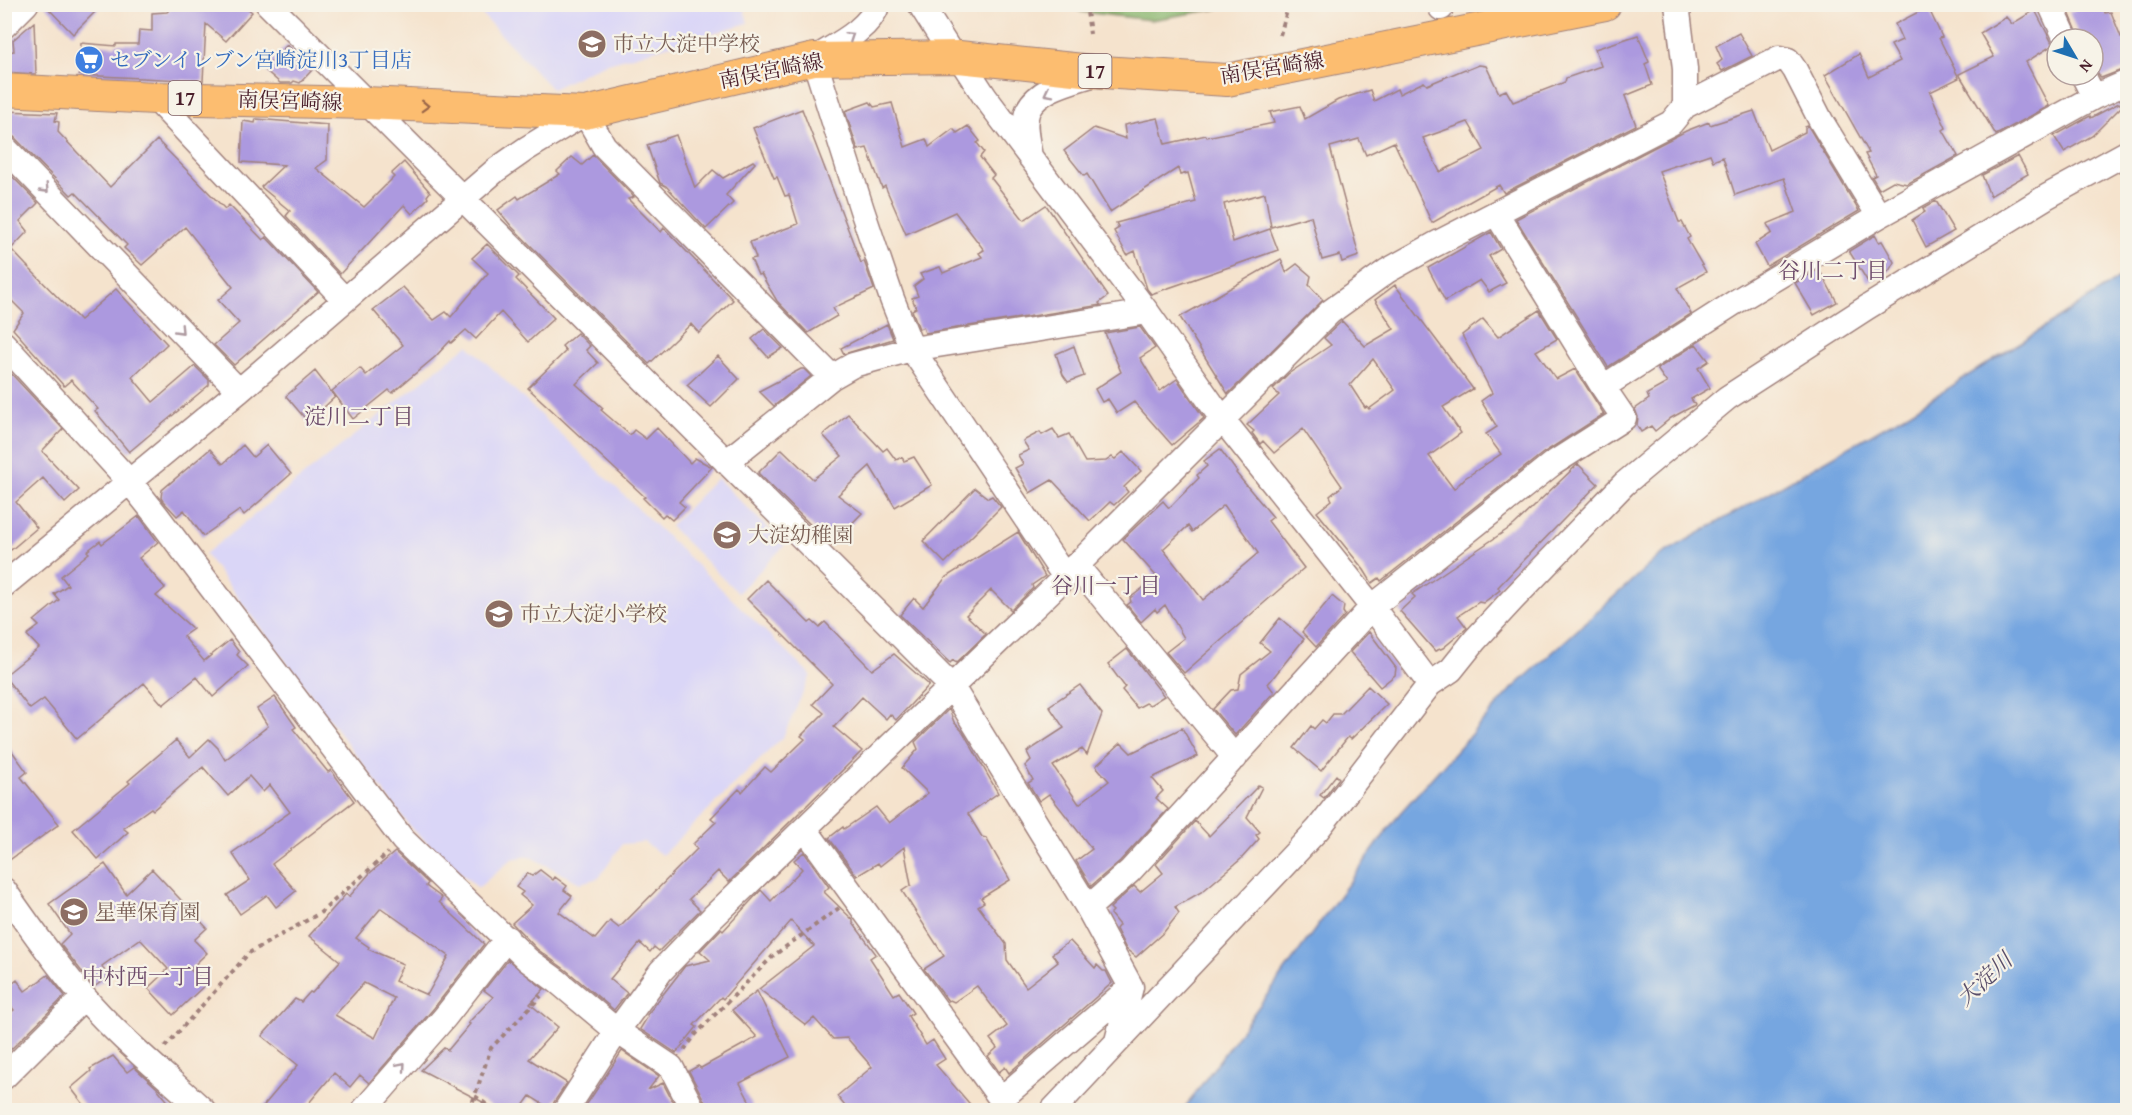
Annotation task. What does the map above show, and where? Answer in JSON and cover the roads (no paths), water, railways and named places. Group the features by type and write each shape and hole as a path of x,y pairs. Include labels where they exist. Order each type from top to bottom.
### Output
{"main road":[{"name":"南俣宮崎線","path":"4,90 155,98 366,103 585,112 814,59 959,57 1102,72 1227,80 1605,4"}],"street":[{"path":"4,26 26,4"},
{"path":"268,4 952,687 1088,908 1131,987 1117,1044"},
{"path":"878,4 875,13 860,29 814,59 865,221 912,349 1070,571 1234,758"},
{"path":"920,4 949,50 959,57 985,97 1147,312 1223,420 1372,607 1430,684"},
{"path":"1677,4 1685,69 1685,106"},
{"path":"2050,4 2061,27"},
{"path":"566,1110 617,1030 662,971 713,917 952,687 1330,312 1387,272 1671,123 1685,106 1779,58 1788,60 1796,70 1821,121 1880,216"},
{"path":"1030,158 1026,128 1028,110 1042,94 1102,72"},
{"path":"1603,387 1737,302 1880,216 2094,97 2127,82"},
{"path":"2089,87 2094,97"},
{"path":"155,98 345,300"},
{"path":"4,585 239,391 462,199 526,149 585,112 604,146 832,377"},
{"path":"4,147 239,391"},
{"path":"1053,1110 1318,829 1430,684 1451,670 1483,632 1624,484 1727,398 1866,308 2026,209 2127,152"},
{"path":"1088,908 1130,871 1372,607 1552,464 1624,418 1496,213"},
{"path":"726,462 832,377 853,365 912,349 1147,312"},
{"path":"4,344 129,481 181,546 403,840 528,960 617,1030 671,1066 693,1110"},
{"path":"805,829 1001,1100 1131,987"},
{"path":"4,890 84,997 114,1029 203,1110"},
{"path":"364,1110 445,1017 507,938"},
{"path":"4,1077 84,997"}],"water":[{"name":"大淀川","path":"2127,273 2127,1110 1183,1110 1400,813 1512,689 1659,556 1910,412"}],"place":[{"name":"市立大淀中学校","path":"592,44"},
{"name":"セブンイレブン宮崎淀川3丁目店","path":"89,60"},
{"name":"大淀幼稚園","path":"727,535"},
{"name":"市立大淀小学校","path":"499,614"},
{"name":"星華保育園","path":"74,912"}],"district":[{"name":"谷川二丁目","path":"1833,270"},
{"name":"淀川二丁目","path":"359,416"},
{"name":"谷川一丁目","path":"1106,585"},
{"name":"中村西一丁目","path":"148,976"}]}
